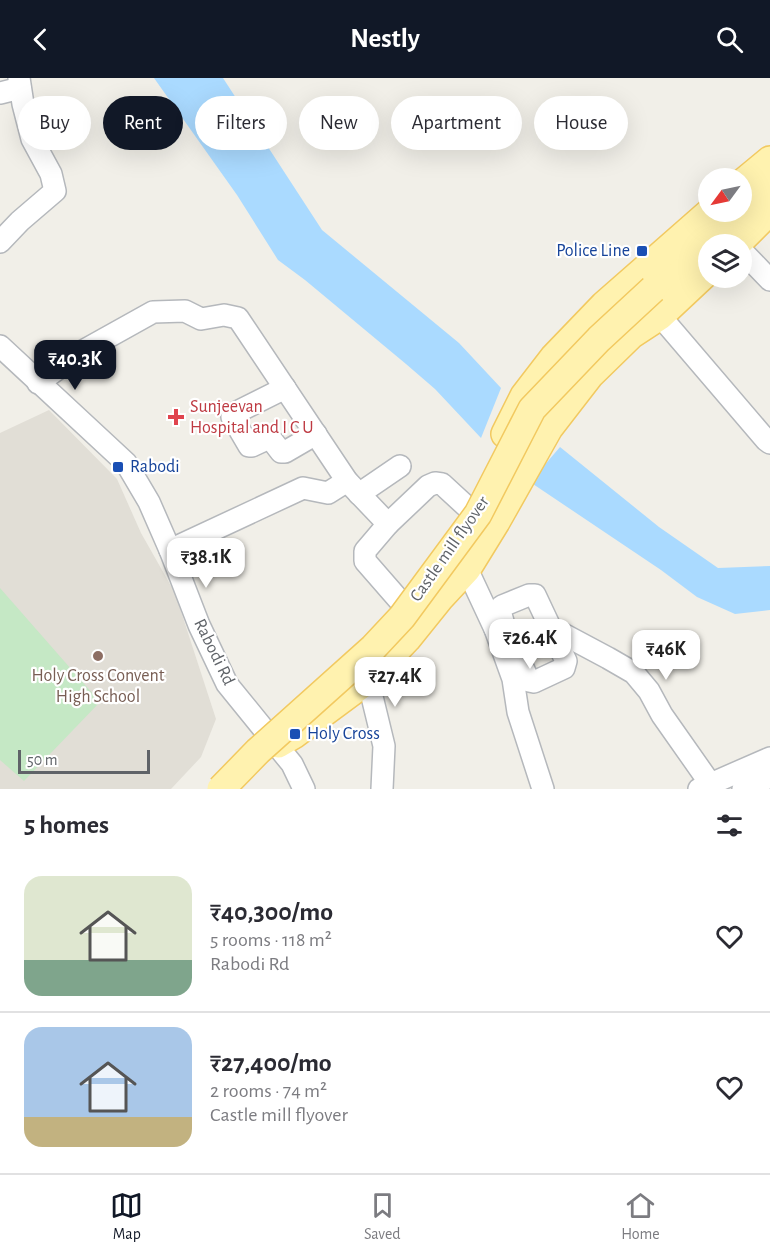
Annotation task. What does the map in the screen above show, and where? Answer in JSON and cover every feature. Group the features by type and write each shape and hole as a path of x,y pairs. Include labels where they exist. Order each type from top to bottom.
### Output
{"main road":[{"path":"752,175 770,159"},
{"name":"Castle mill flyover","path":"752,200 770,184"},
{"path":"747,234 770,211"},
{"path":"210,789 270,737 353,657 399,600 473,499 524,396 554,357 604,305 699,222"},
{"name":"Castle mill flyover","path":"221,789 258,751 373,648 402,617 478,514 532,410 599,339 728,222"},
{"path":"233,789 270,737 295,734 368,680 407,639 440,598 468,569 549,428 590,375 631,335 660,316 698,280"}],"street":[{"path":"0,242 20,221 56,191 51,174 32,139 23,104 13,86"},
{"path":"752,261 770,280"},
{"path":"38,383 83,351 153,312 185,311 201,319 224,315 238,318 353,487 388,524"},
{"path":"660,316 770,443"},
{"name":"Rabodi Rd","path":"0,346 9,366 38,383 126,463 148,502 170,550 199,625 227,684 292,764 304,789"},
{"path":"285,388 233,414 232,417 249,446 271,439 281,452 285,452 316,434"},
{"path":"170,550 303,488 328,493 353,487 400,466"},
{"path":"399,600 364,561 365,551 388,524 428,486 435,483 442,484 467,507"},
{"path":"468,569 500,627 519,676 518,712 543,789"},
{"path":"500,627 502,606 529,595 535,595 566,661 564,668 534,682 519,676"},
{"path":"563,634 634,673 650,691 662,715 708,788 770,758"},
{"path":"353,657 368,680 384,746 382,789"},
{"path":"743,789 770,777"}],"shaded area":[{"name":"Holy Cross Convent High School","path":"49,410 117,479 141,533 175,593 216,719 201,757 171,789 0,789 0,433"}],"green space":[{"path":"0,588 100,702 24,781 0,760"}],"water":[{"path":"154,78 223,78 235,96 195,96 195,136 183,119 183,96 167,96"},
{"path":"205,150 270,150 322,230 459,343 501,388 481,438 435,389 278,260"},
{"path":"560,447 659,527 718,568 770,566 770,610 735,614 697,597 661,570 530,482"}],"place":[{"name":"Police Line","path":"642,251"},
{"name":"Sunjeevan Hospital and I C U","path":"176,417"},
{"name":"Rabodi","path":"118,467"},
{"name":"Holy Cross Convent High School","path":"98,656"},
{"name":"Holy Cross","path":"295,734"}]}
